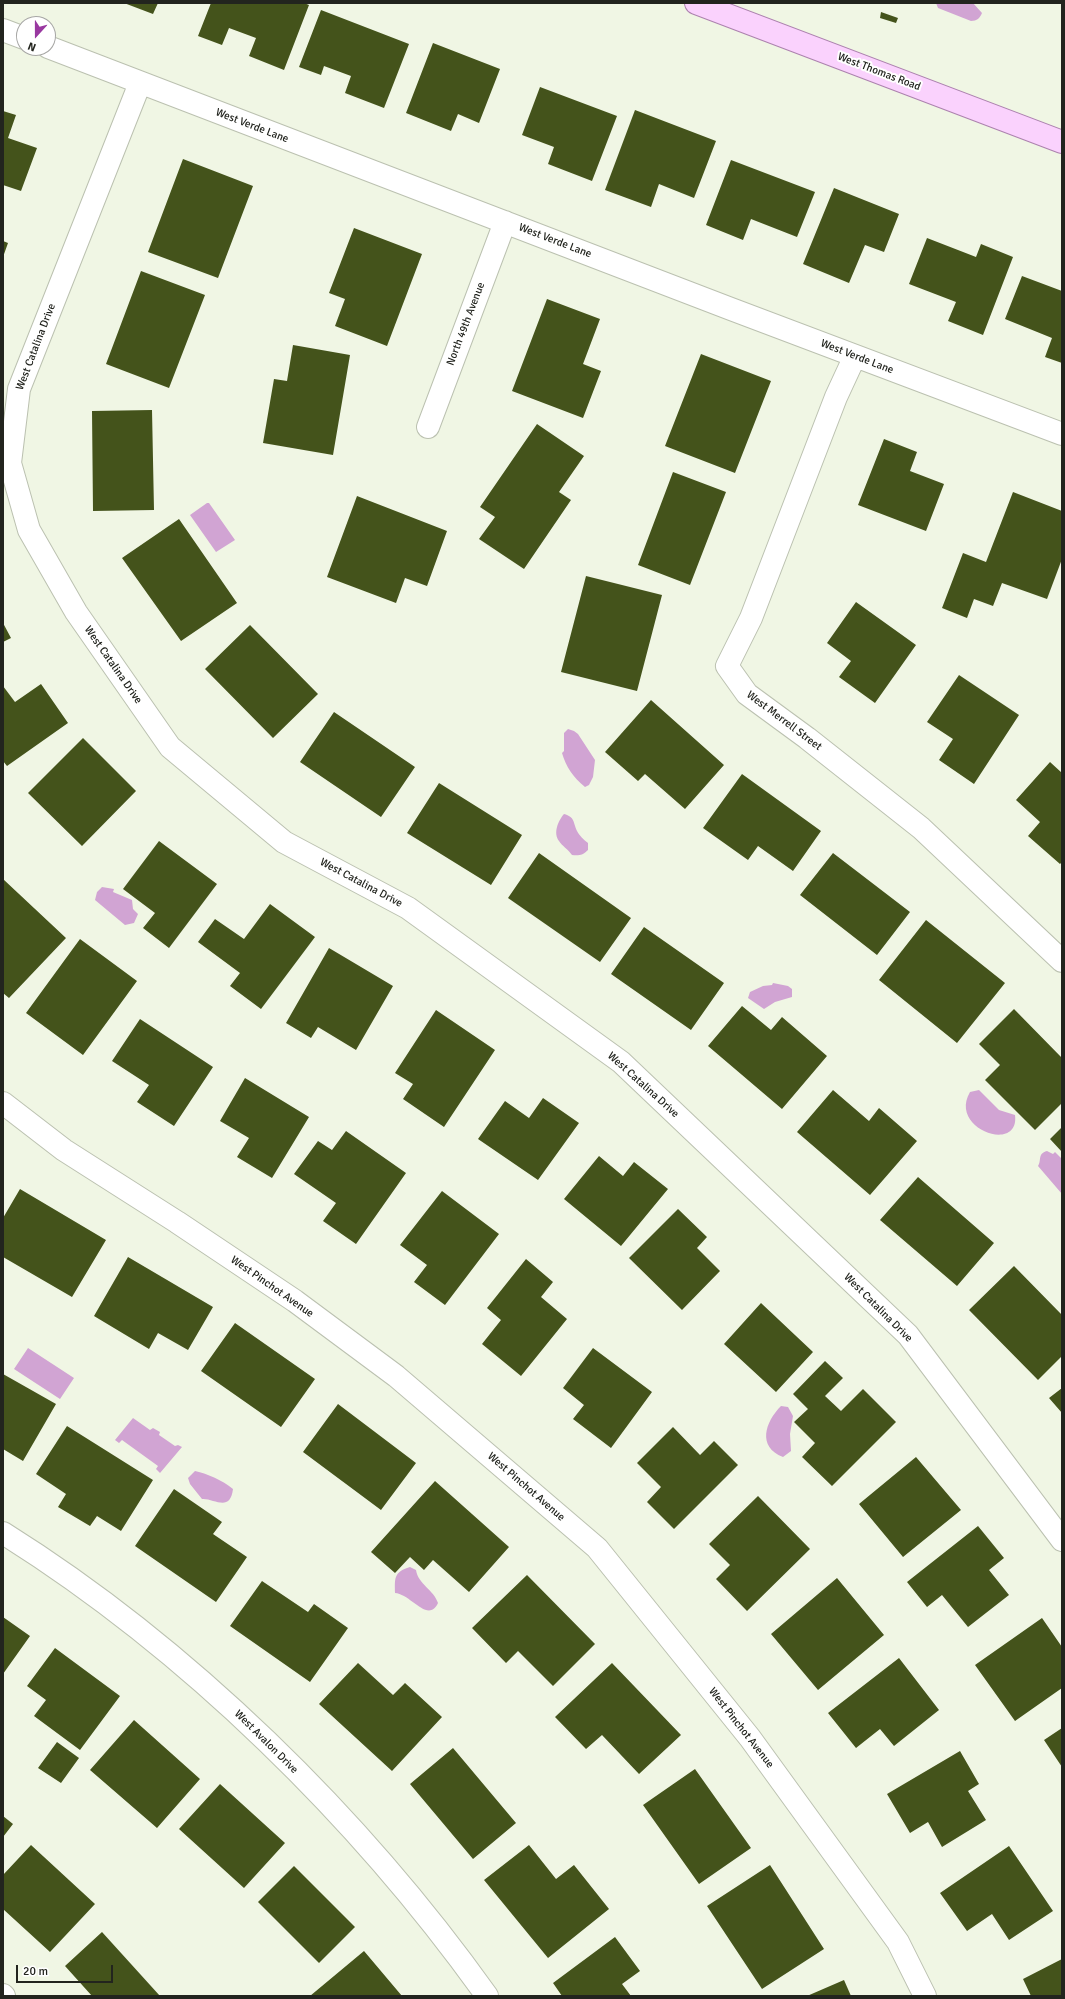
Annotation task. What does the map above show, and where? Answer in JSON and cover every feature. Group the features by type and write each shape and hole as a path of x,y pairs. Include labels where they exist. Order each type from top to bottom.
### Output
{"main road":[{"name":"West Thomas Road","path":"696,3 1062,142"}],"street":[{"path":"3,30 16,35"},
{"name":"West Verde Lane","path":"56,50 1062,434"},
{"name":"West Catalina Drive","path":"140,82 19,389 10,463 29,530 76,612 170,746 284,842 408,908 621,1062 908,1335 1062,1540"},
{"name":"North 49th Avenue","path":"428,427 505,222"},
{"name":"West Merrell Street","path":"855,356 834,404 751,618 727,666 746,694 807,738 921,828 1062,961"},
{"name":"West Pinchot Avenue","path":"3,1103 64,1150 177,1222 295,1301 396,1376 596,1548 754,1744 898,1942 925,1996"},
{"name":"West Avalon Drive","path":"3,1533 113,1608 231,1708 313,1788 385,1868 458,1956 487,1996"}],"shaded area":[{"path":"936,3 973,3 982,13 978,19 971,21 938,8"},
{"path":"209,503 235,540 216,552 190,515"},
{"path":"568,729 578,734 595,760 593,777 589,785 585,787 570,772 562,753 564,751 564,733"},
{"path":"564,814 572,818 578,833 588,843 588,850 583,854 572,855 557,838 557,827"},
{"path":"102,887 114,889 113,892 132,900 133,909 138,914 134,923 125,925 95,900 97,892"},
{"path":"773,983 788,986 792,989 792,997 775,1002 764,1009 748,998 750,992 763,986 772,985"},
{"path":"979,1090 999,1110 1015,1115 1014,1127 1007,1133 997,1135 986,1132 976,1126 968,1117 966,1105 970,1092"},
{"path":"1047,1151 1053,1154 1055,1152 1062,1159 1062,1194 1038,1166 1041,1155"},
{"path":"28,1348 74,1378 60,1399 14,1369"},
{"path":"781,1406 788,1407 793,1416 790,1434 791,1451 783,1457 775,1453 769,1447 766,1434 771,1419"},
{"path":"133,1418 150,1430 153,1428 160,1432 159,1435 175,1446 178,1445 182,1447 160,1473 156,1469 158,1466 122,1440 119,1443 115,1440"},
{"path":"195,1471 215,1478 233,1489 229,1501 221,1503 202,1499 190,1484 188,1478"},
{"path":"410,1567 416,1570 417,1575 436,1598 438,1603 434,1609 424,1609 407,1598 395,1593 396,1577 400,1571"}],"building":[{"path":"124,3 158,3 153,14"},
{"path":"211,3 304,3 309,5 284,70 249,56 256,38 229,28 222,45 198,36"},
{"path":"321,10 409,44 384,108 345,93 351,76 324,66 321,75 299,67"},
{"path":"881,12 898,18 896,23 880,18"},
{"path":"433,43 500,69 479,123 458,114 451,131 406,113"},
{"path":"540,87 617,116 592,181 548,164 554,147 522,135"},
{"path":"635,110 716,141 694,198 659,184 651,207 605,190"},
{"path":"3,111 16,115 8,138 37,148 21,191 3,185"},
{"path":"183,159 253,186 218,278 148,252"},
{"path":"731,160 815,192 797,237 751,219 743,240 706,225"},
{"path":"834,188 899,214 884,252 865,245 849,283 803,264"},
{"path":"354,228 422,254 387,346 335,326 345,299 329,293"},
{"path":"927,238 976,257 981,244 1013,257 983,335 948,321 956,302 909,284"},
{"path":"3,241 8,243 3,257"},
{"path":"141,271 205,295 169,388 106,364"},
{"path":"1022,276 1062,291 1062,363 1045,357 1052,338 1005,319"},
{"path":"547,299 600,319 583,364 601,371 583,418 512,391"},
{"path":"293,345 350,355 333,455 263,443 274,379 287,381"},
{"path":"701,354 771,381 735,473 665,446"},
{"path":"152,410 154,510 93,511 92,411"},
{"path":"537,424 584,456 559,492 571,500 524,569 479,539 495,517 480,507"},
{"path":"884,439 917,452 910,471 944,484 926,531 858,505"},
{"path":"673,472 726,492 690,585 638,565"},
{"path":"1013,492 1062,511 1062,559 1047,599 1002,583 993,606 974,599 967,618 942,608 963,553 986,562"},
{"path":"357,496 447,531 427,586 405,578 396,603 327,577"},
{"path":"179,519 237,603 181,641 122,558"},
{"path":"586,576 662,595 637,691 561,672"},
{"path":"856,602 916,645 875,703 839,677 851,661 827,643"},
{"path":"3,623 11,638 3,642"},
{"path":"250,625 318,694 273,738 205,669"},
{"path":"959,675 1019,715 974,784 939,760 953,739 927,722"},
{"path":"41,684 68,723 7,766 3,761 3,686 15,702"},
{"path":"651,700 724,765 685,809 645,774 638,781 605,752"},
{"path":"334,712 415,767 381,817 300,762"},
{"path":"83,738 136,791 82,846 28,793"},
{"path":"1050,762 1062,773 1062,862 1060,864 1028,836 1040,822 1016,800"},
{"path":"742,774 821,831 793,871 758,846 748,860 703,828"},
{"path":"439,783 522,835 491,885 407,833"},
{"path":"159,841 217,884 169,948 143,928 155,913 123,889"},
{"path":"539,853 631,918 600,962 508,898"},
{"path":"833,853 910,912 877,955 800,895"},
{"path":"3,879 66,938 9,998 3,993"},
{"path":"270,904 315,937 261,1009 230,986 240,973 198,942 215,919 244,939"},
{"path":"926,920 1005,983 957,1043 879,980"},
{"path":"644,927 724,983 691,1030 611,974"},
{"path":"80,939 137,981 83,1055 26,1013"},
{"path":"329,948 393,986 356,1050 318,1027 311,1038 286,1023"},
{"path":"742,1006 771,1030 782,1017 827,1056 782,1109 708,1046"},
{"path":"1014,1009 1062,1058 1062,1103 1035,1130 985,1080 1000,1065 979,1044"},
{"path":"436,1010 495,1050 444,1127 403,1099 413,1084 395,1073"},
{"path":"140,1019 213,1067 174,1126 137,1102 149,1085 112,1061"},
{"path":"245,1078 309,1117 272,1178 237,1157 249,1138 220,1121"},
{"path":"833,1090 869,1121 879,1108 917,1141 870,1195 797,1132"},
{"path":"543,1098 579,1123 538,1180 478,1139 505,1101 529,1118"},
{"path":"1062,1127 1062,1152 1050,1139"},
{"path":"346,1131 406,1173 356,1244 323,1221 336,1203 294,1174 318,1141 332,1150"},
{"path":"599,1156 623,1176 634,1162 668,1189 621,1246 564,1199"},
{"path":"918,1177 994,1243 957,1286 880,1220"},
{"path":"20,1189 106,1240 72,1297 3,1257 3,1218"},
{"path":"442,1191 499,1234 445,1305 414,1282 427,1265 400,1245"},
{"path":"678,1209 707,1237 697,1248 720,1271 682,1310 629,1258"},
{"path":"128,1257 213,1307 188,1350 158,1333 149,1349 94,1316"},
{"path":"526,1259 553,1282 541,1297 567,1319 521,1376 482,1344 501,1320 487,1308"},
{"path":"1014,1266 1062,1315 1062,1356 1038,1380 969,1310"},
{"path":"761,1303 813,1352 776,1392 724,1344"},
{"path":"235,1323 315,1379 281,1427 201,1371"},
{"path":"593,1348 652,1392 611,1448 573,1419 584,1405 563,1388"},
{"path":"825,1361 843,1378 825,1396 841,1411 863,1389 896,1422 832,1486 802,1457 815,1443 794,1422 808,1409 793,1394"},
{"path":"3,1374 56,1404 23,1461 3,1449"},
{"path":"1062,1388 1062,1413 1049,1398"},
{"path":"338,1404 416,1463 381,1510 303,1452"},
{"path":"67,1426 153,1480 121,1531 97,1516 90,1526 58,1507 66,1494 36,1474"},
{"path":"673,1427 700,1455 714,1441 738,1465 674,1529 647,1502 661,1487 637,1463"},
{"path":"916,1457 961,1510 903,1557 859,1504"},
{"path":"435,1481 509,1547 469,1592 433,1560 424,1570 410,1557 395,1573 371,1552"},
{"path":"174,1489 222,1522 213,1534 247,1557 216,1602 135,1546"},
{"path":"758,1496 810,1549 747,1611 716,1579 730,1565 709,1544"},
{"path":"978,1526 1004,1558 989,1570 1009,1595 968,1627 942,1595 927,1607 907,1582"},
{"path":"527,1575 595,1644 553,1686 518,1651 506,1663 472,1628"},
{"path":"837,1578 884,1635 818,1690 771,1634"},
{"path":"262,1581 308,1612 314,1604 348,1628 310,1682 230,1626"},
{"path":"3,1617 30,1636 3,1674"},
{"path":"1042,1618 1062,1647 1062,1688 1015,1721 975,1665"},
{"path":"55,1648 120,1696 80,1750 34,1716 46,1700 27,1686"},
{"path":"899,1658 939,1710 894,1746 880,1729 856,1748 828,1713"},
{"path":"358,1663 393,1695 405,1683 442,1717 392,1771 319,1704"},
{"path":"612,1663 681,1735 639,1774 602,1735 586,1749 555,1717"},
{"path":"134,1720 200,1779 157,1828 90,1770"},
{"path":"1062,1728 1062,1767 1044,1740"},
{"path":"57,1742 79,1758 61,1783 38,1768"},
{"path":"453,1748 516,1823 473,1859 410,1784"},
{"path":"960,1751 979,1784 968,1791 986,1820 942,1847 928,1822 910,1833 887,1794"},
{"path":"695,1769 751,1848 699,1884 643,1805"},
{"path":"220,1784 285,1843 244,1888 179,1829"},
{"path":"3,1816 13,1824 3,1837"},
{"path":"31,1845 95,1904 50,1952 3,1909 3,1875"},
{"path":"529,1845 556,1879 574,1865 609,1909 548,1958 484,1880"},
{"path":"1009,1846 1053,1911 1009,1940 992,1914 967,1931 940,1893"},
{"path":"770,1865 824,1949 762,1989 707,1906"},
{"path":"294,1866 355,1927 319,1963 258,1902"},
{"path":"102,1932 160,1996 92,1996 65,1966"},
{"path":"615,1937 640,1971 622,1984 631,1996 562,1996 553,1983"},
{"path":"364,1951 402,1996 310,1996"},
{"path":"1062,1959 1062,1996 1031,1996 1023,1979"},
{"path":"844,1980 851,1996 807,1996"}]}
